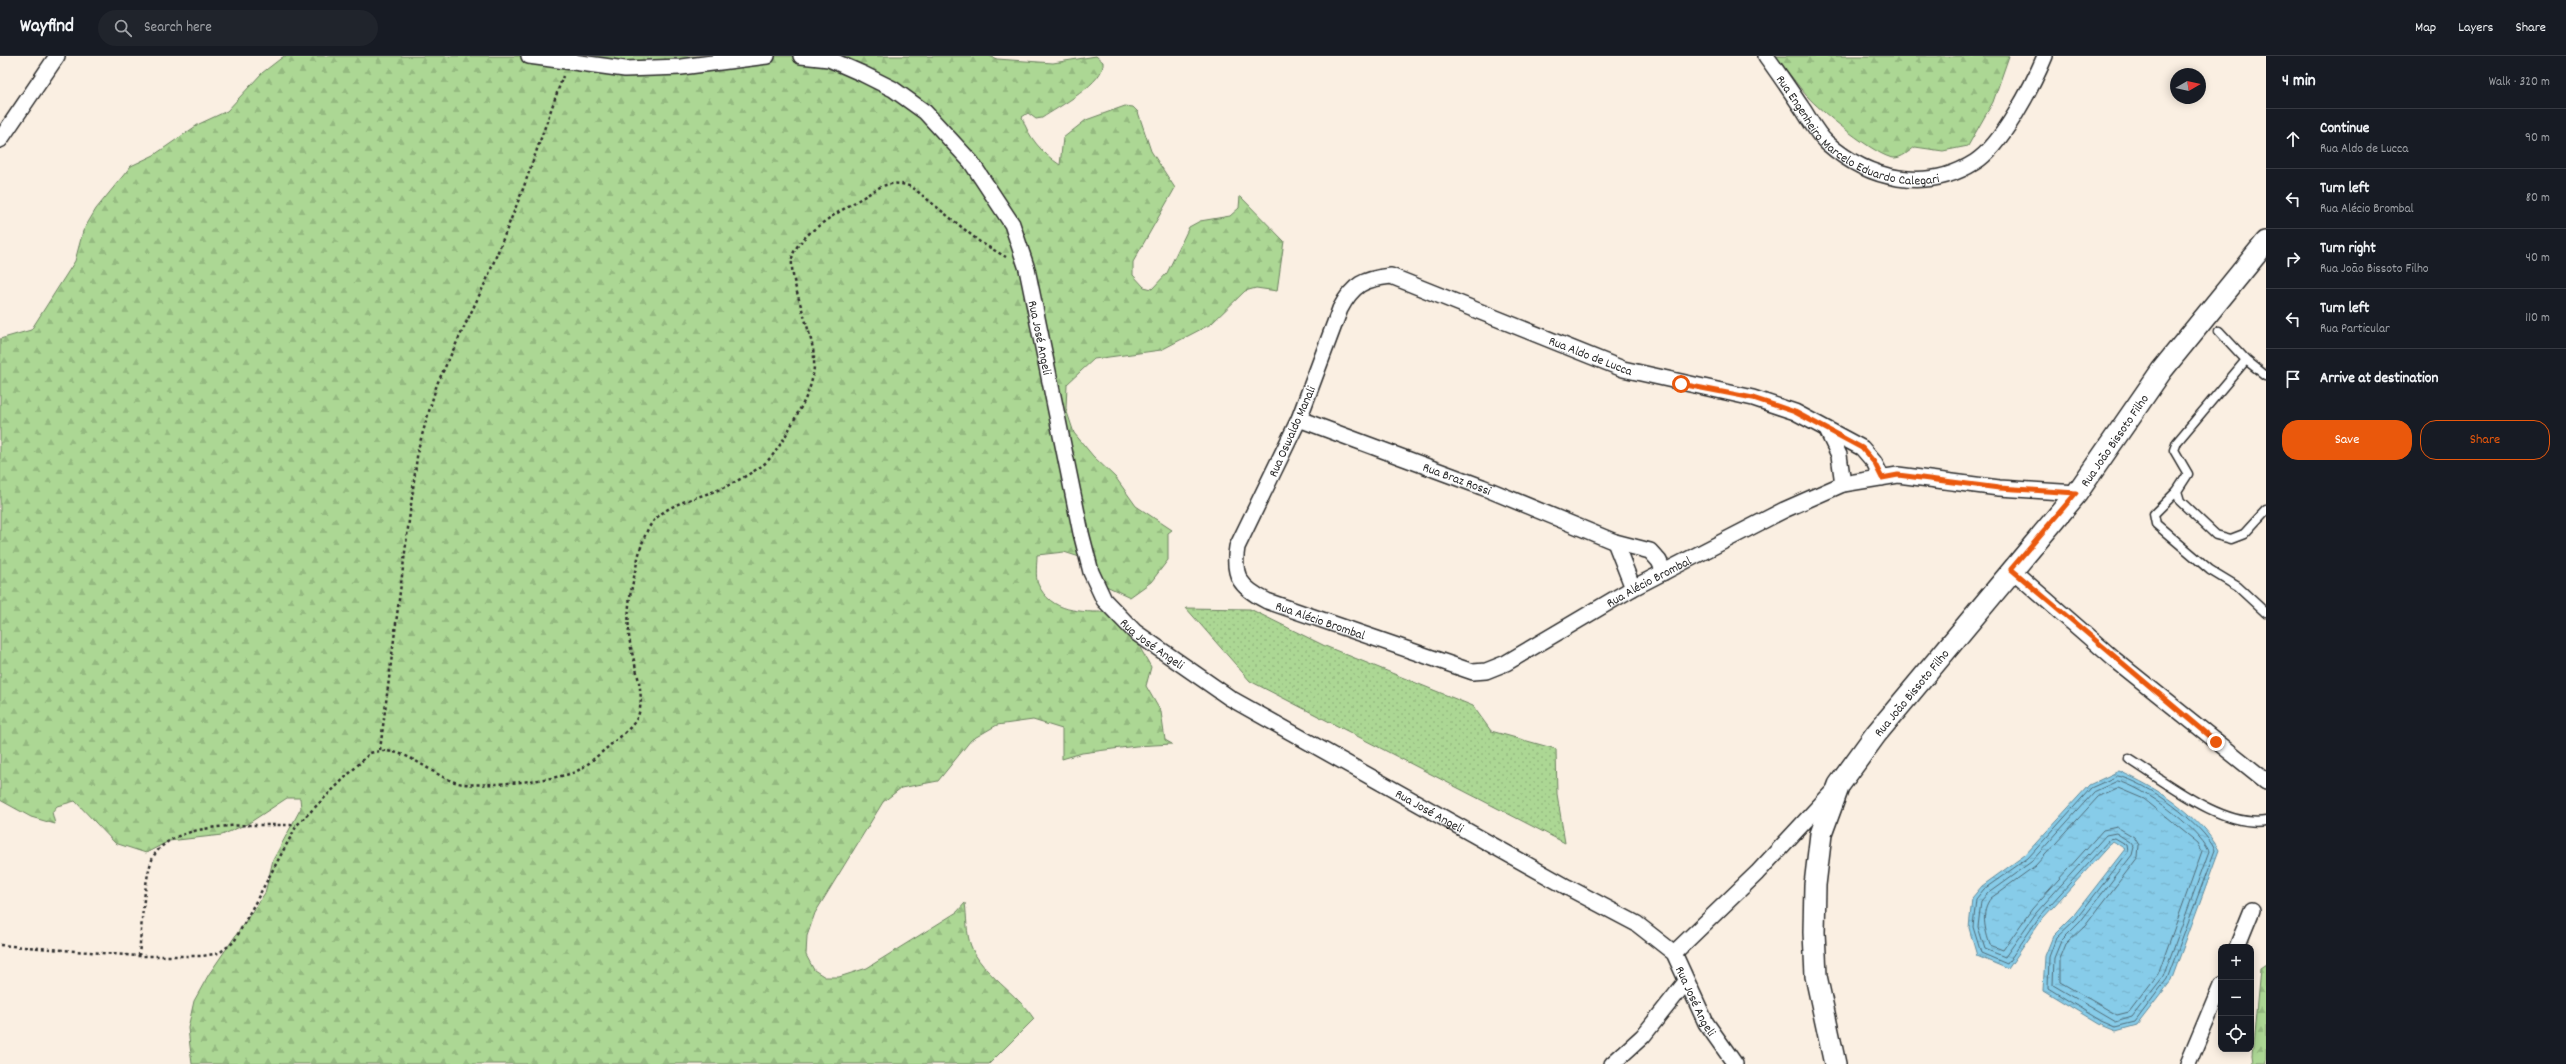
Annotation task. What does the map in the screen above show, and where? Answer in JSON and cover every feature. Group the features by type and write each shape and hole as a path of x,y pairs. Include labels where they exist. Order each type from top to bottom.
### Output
{"main road":[{"name":"Rua João Bissoto Filho","path":"1835,1064 1816,976 1814,932 1815,885 1821,834 1839,785 1876,734 2011,569 2076,493 2162,370 2266,242"}],"street":[{"path":"0,140 57,56"},
{"path":"529,56 626,69 681,67 767,56"},
{"name":"Rua José Angeli","path":"801,56 829,59 863,74 893,89 925,112 970,162 1012,224 1028,269 1081,533 1091,572 1104,600 1135,632 1230,698 1567,887 1637,924 1674,953 1685,983 1706,1023 1735,1064"},
{"name":"Rua Engenheiro Marcelo Eduardo Calegari","path":"1766,56 1826,142 1851,162 1890,178 1922,179 1948,175 1976,161 2001,136 2038,75 2045,56"},
{"name":"Rua Aldo de Lucca","path":"1358,284 1375,278 1391,276 1623,369 1753,398 1795,412 1827,430 1843,436 1862,448 1874,462 1882,478"},
{"name":"Rua Oswaldo Manali","path":"1240,580 1235,559 1237,547 1299,419 1340,309 1348,293 1358,284"},
{"name":"Rua Braz Rossi","path":"1299,419 1482,487 1615,542 1650,551 1659,561 1664,572"},
{"path":"1827,430 1839,455 1843,484"},
{"name":"Rua Alécio Brombal","path":"1240,580 1248,592 1267,601 1473,672 1486,671 1506,663 1633,588 1784,510 1843,484 1898,475 1999,488 2076,493"},
{"path":"1615,542 1633,588"},
{"path":"2011,569 2120,664 2266,781"},
{"name":"Rua João Bissoto Filho","path":"1674,953 1757,873 1839,785"},
{"path":"2238,944 2252,910"},
{"path":"1612,1064 1643,1036 1685,983"},
{"path":"2188,1064 2218,992"}],"lane":[{"path":"2219,331 2246,360 2266,376"},
{"path":"2246,360 2177,442 2174,450 2188,474 2178,491 2154,514 2156,524 2210,570 2238,587 2266,613"},
{"path":"2178,491 2180,501 2216,535 2231,539 2244,534 2266,510"},
{"path":"2129,759 2226,818 2253,823 2266,821"}],"path":[{"path":"380,750 418,449 437,384 487,279 515,210 568,62"},
{"path":"0,946 139,956 203,956 219,953 234,942 297,825 370,753 380,750 406,756 440,776 460,784 545,780 565,777 580,770 631,728 640,706 639,688 629,635 629,600 639,553 648,529 658,516 675,506 724,487 763,465 774,454 801,407 813,380 814,359 809,328 796,286 793,254 802,240 828,220 880,187 889,183 901,184 912,187 980,242 1028,269"},
{"path":"139,956 148,877 154,855 166,842 186,832 209,828 297,825"}],"green space":[{"path":"284,56 989,56 997,59 1053,63 1096,56 1103,62 1102,70 1089,86 1042,118 1036,119 1028,113 1022,117 1036,144 1060,165 1063,138 1086,120 1125,106 1133,107 1138,112 1151,151 1175,188 1133,262 1133,275 1144,287 1152,289 1167,273 1189,227 1200,221 1230,216 1239,208 1240,196 1284,241 1277,291 1256,288 1245,291 1211,324 1161,350 1094,359 1067,384 1066,409 1074,433 1093,456 1116,478 1136,506 1172,530 1168,533 1168,560 1151,582 1130,597 1104,585 1089,560 1064,552 1037,555 1037,581 1044,594 1059,606 1077,611 1108,612 1131,632 1151,667 1146,686 1161,712 1165,740 1172,744 1136,746 1082,753 1062,759 1062,729 1033,720 997,725 971,740 938,781 901,788 883,802 815,913 807,936 806,955 814,970 825,977 839,977 867,968 957,912 965,903 968,936 976,956 1034,1019 989,1064 192,1064 188,1028 194,1001 209,974 265,893 273,860 301,808 300,798 287,798 249,823 222,835 169,841 146,853 115,843 75,801 57,806 52,812 55,824 31,817 0,800 0,339 31,330 75,261 83,231 96,209 131,166 154,155 199,124 227,111 262,73"},
{"path":"1765,56 2009,56 1993,102 1968,146 1943,151 1915,147 1903,156 1894,158 1886,156 1862,142 1835,121 1807,96 1783,67 1771,58"},
{"path":"1186,608 1250,609 1325,646 1473,706 1491,731 1556,749 1557,794 1565,843 1250,681"},
{"path":"2266,965 2266,1064 2253,1064 2252,1056 2252,1052 2254,1052 2254,1034 2260,969"}],"water":[{"path":"2119,771 2148,785 2188,813 2200,824 2219,850 2171,981 2137,1025 2116,1031 2099,1024 2043,990 2045,956 2053,936 2073,916 2125,849 2113,841 2043,918 2008,969 1977,956 1969,928 1972,898 1982,886 2025,855 2089,785"}],"route":[{"path":"1681,384 1753,398 1795,412 1827,430 1843,436 1862,448 1874,462 1882,478 1898,475 1931,478 1999,488 2076,493 2011,569 2114,659 2216,742"}]}
